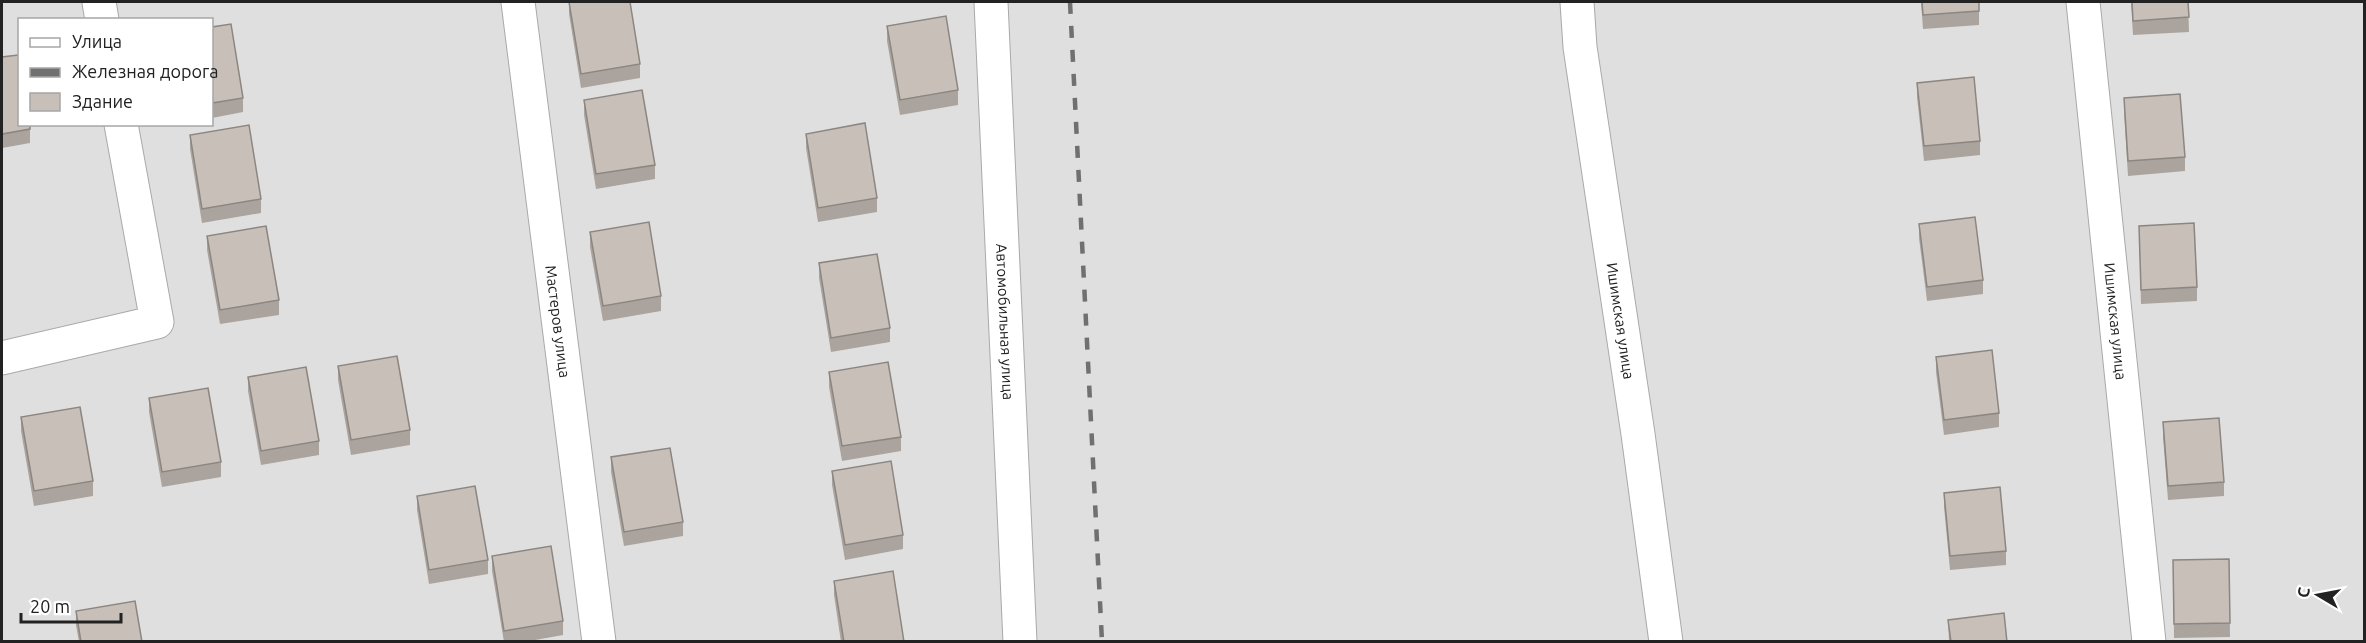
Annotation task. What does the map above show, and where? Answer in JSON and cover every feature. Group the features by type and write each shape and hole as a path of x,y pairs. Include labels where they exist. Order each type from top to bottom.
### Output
{"street":[{"path":"99,2 102,18"},
{"name":"Мастеров улица","path":"519,2 599,642"},
{"name":"Автомобильная улица","path":"991,2 1020,642"},
{"name":"Ишимская улица","path":"1577,2 1580,47 1638,434 1666,642"},
{"name":"Ишимская улица","path":"2083,2 2149,642"},
{"path":"2,358 158,322 121,126"}],"shaded area":[{"path":"2,2 2364,2 2364,641 2,641"}],"building":[{"path":"569,2 630,2 640,64 581,74"},
{"path":"1922,2 1979,2 1979,11 1923,15"},
{"path":"2132,2 2188,2 2189,17 2133,21"},
{"path":"946,16 958,90 900,100 887,26"},
{"path":"231,24 243,98 213,103 213,27"},
{"path":"18,55 18,126 30,126 30,129 2,134 2,57"},
{"path":"1974,77 1980,141 1924,146 1917,83"},
{"path":"642,90 655,165 596,174 584,100"},
{"path":"2180,94 2185,157 2128,161 2124,98"},
{"path":"865,123 877,198 818,208 806,134"},
{"path":"249,125 261,199 202,209 190,135"},
{"path":"1975,217 1983,280 1927,287 1919,224"},
{"path":"649,222 661,296 603,306 590,232"},
{"path":"2194,223 2197,287 2141,290 2139,226"},
{"path":"266,226 279,300 220,310 207,236"},
{"path":"877,254 890,328 831,338 819,263"},
{"path":"1992,350 1999,413 1944,420 1936,357"},
{"path":"397,356 410,430 351,440 338,366"},
{"path":"888,362 901,437 842,446 829,372"},
{"path":"306,367 319,441 261,451 248,377"},
{"path":"208,388 221,462 162,472 149,398"},
{"path":"80,407 93,481 34,491 21,417"},
{"path":"2219,418 2224,482 2168,486 2163,422"},
{"path":"670,448 683,522 624,532 611,457"},
{"path":"891,461 903,535 845,545 832,471"},
{"path":"475,486 488,560 429,570 417,496"},
{"path":"2000,487 2006,551 1950,556 1944,493"},
{"path":"551,546 563,621 504,631 492,556"},
{"path":"2229,559 2230,623 2174,624 2173,560"},
{"path":"893,571 904,642 844,642 834,581"},
{"path":"135,601 142,642 81,642 76,611"},
{"path":"2004,613 2007,642 1951,642 1948,620"}],"railway":[{"path":"1070,2 1102,642"}]}
